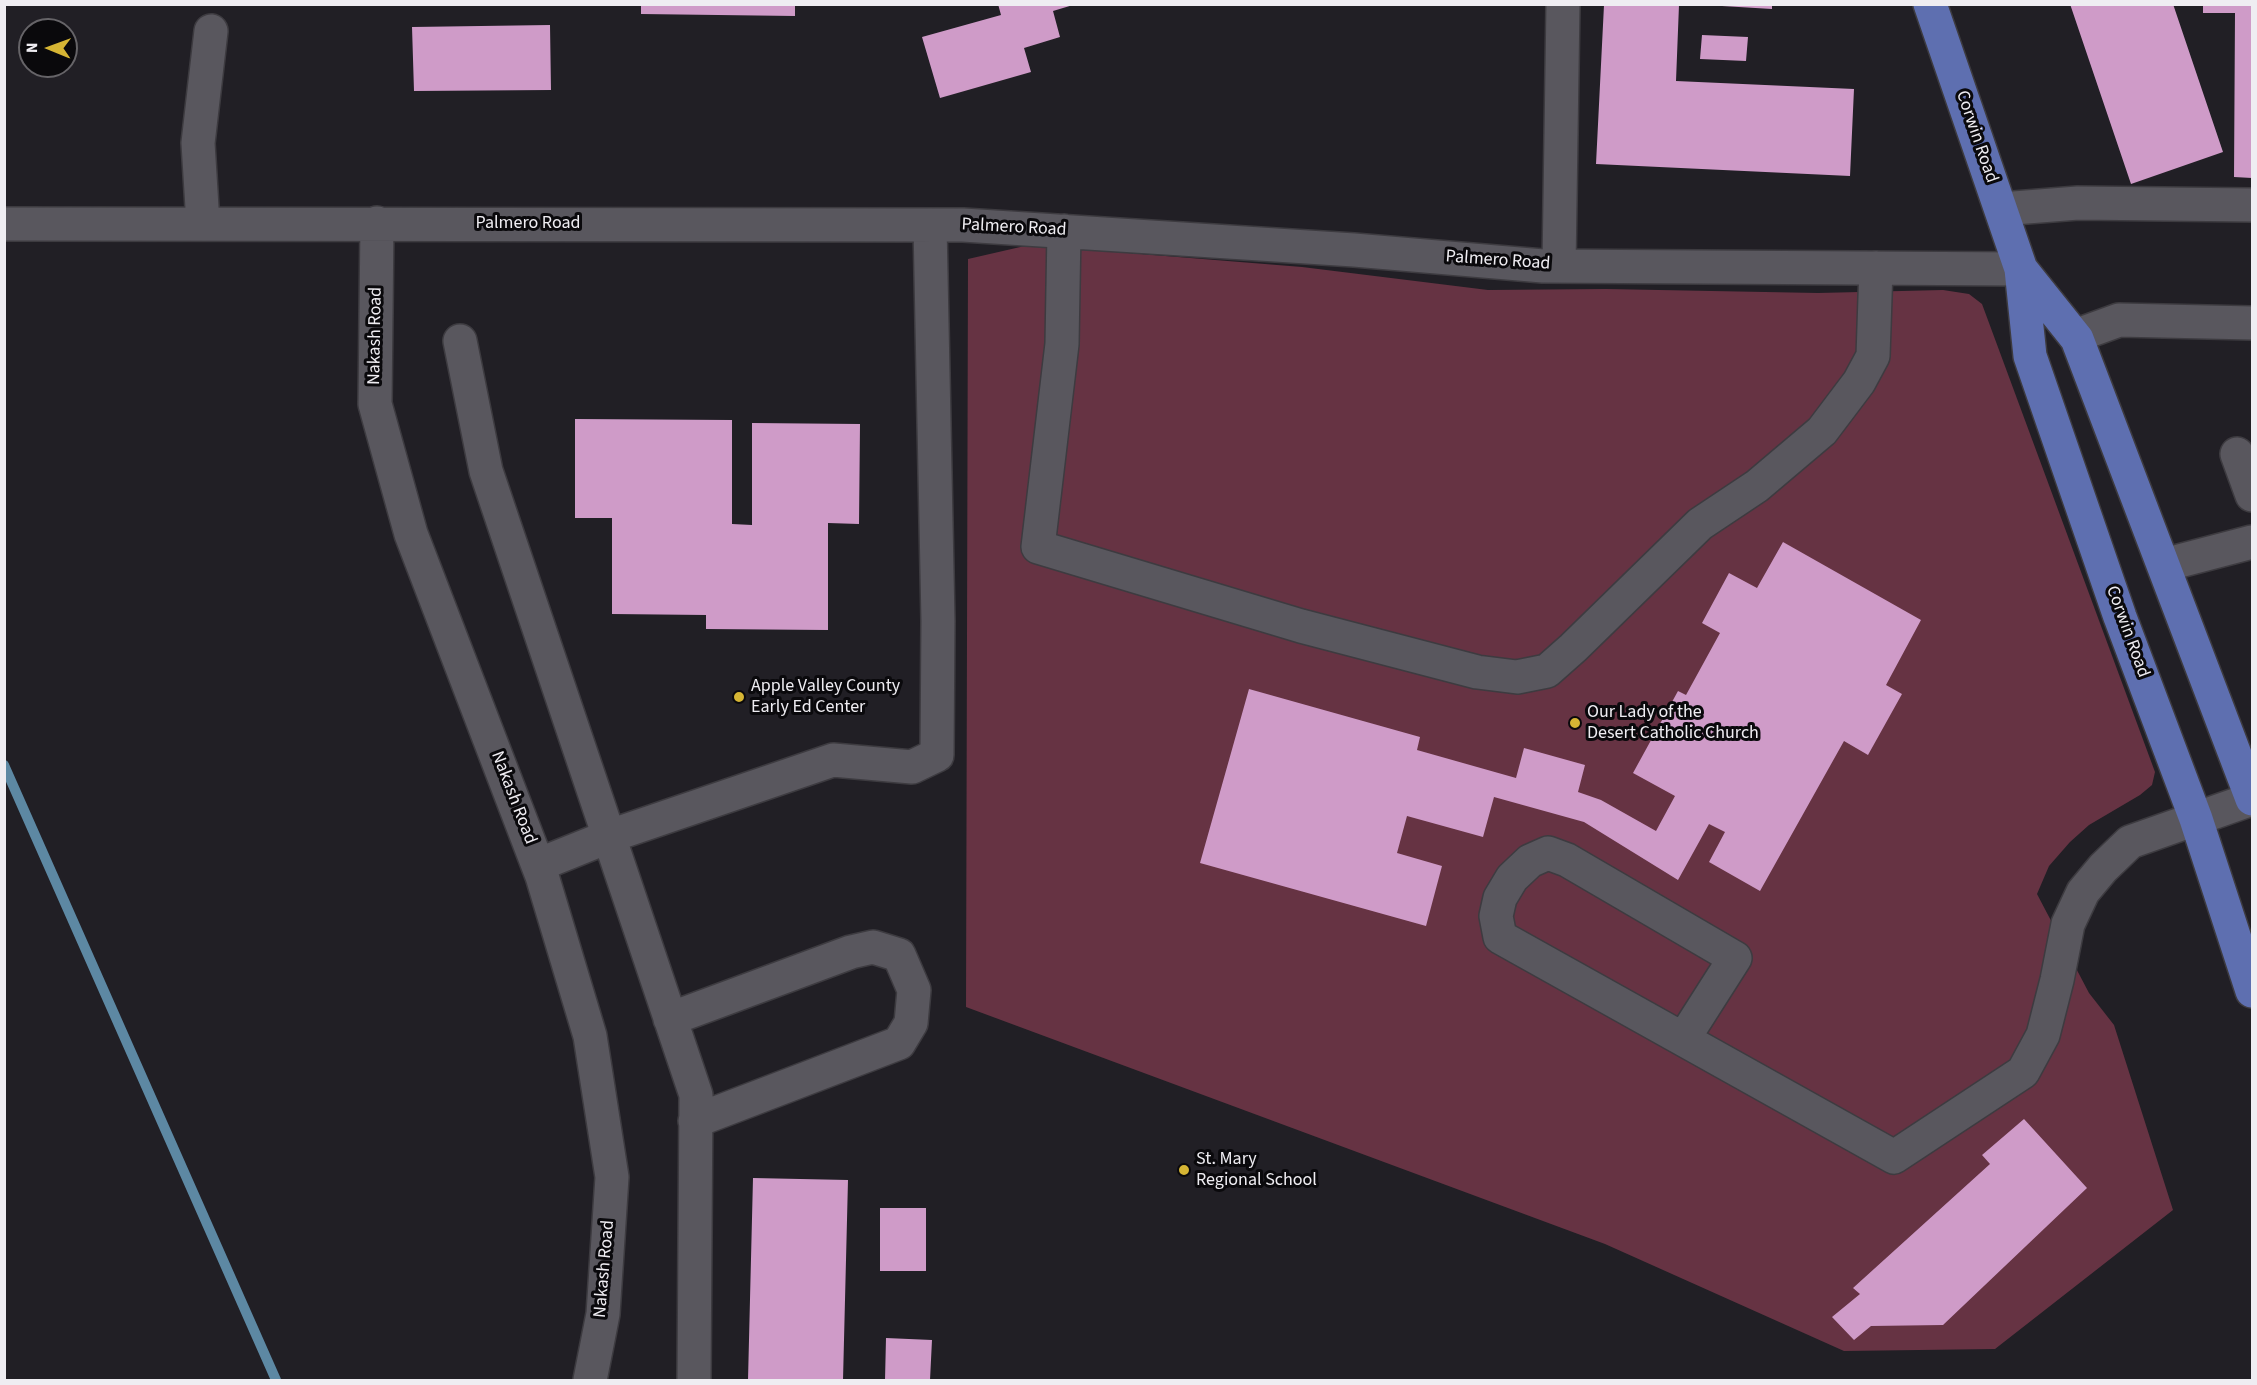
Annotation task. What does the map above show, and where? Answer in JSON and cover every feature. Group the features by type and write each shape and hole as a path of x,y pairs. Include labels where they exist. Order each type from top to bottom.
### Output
{"main road":[{"name":"Corwin Road","path":"1930,4 2021,269 2030,356 2120,617 2196,819 2253,991"},
{"name":"Corwin Road","path":"2021,269 2075,336 2253,799"}],"street":[{"path":"1559,266 1563,4"},
{"path":"202,224 198,143 211,31"},
{"path":"2001,209 2078,203 2253,206"},
{"name":"Palmero Road","path":"4,224 930,225 1064,231 1354,250 1543,266 2021,269"},
{"name":"Nakash Road","path":"377,224 375,404 411,534 538,865 590,1036 612,1177 603,1314 590,1380"},
{"path":"538,865 610,836 833,760 912,767 937,755 938,621 930,225"},
{"path":"1064,231 1062,345 1038,547 1301,626 1477,672 1517,677 1547,670 1573,648 1700,524 1757,486 1822,431 1859,382 1873,356 1876,268"},
{"path":"2075,336 2120,320 2253,323"},
{"path":"460,341 486,471 696,1095 694,1380"},
{"path":"2237,454 2253,495"},
{"path":"2164,565 2253,542"},
{"path":"1684,1038 1735,958 1567,860 1548,853 1530,861 1512,878 1500,898 1496,916 1500,937 1894,1157 2022,1072 2043,1035 2068,924 2083,892 2103,868 2130,842 2253,799"},
{"path":"670,1019 851,952 873,947 899,955 914,990 911,1023 899,1043 695,1121"}],"shaded area":[{"path":"1029,245 1302,267 1488,290 1606,289 1818,293 1943,290 1969,294 1982,304 2155,772 2152,785 2140,795 2089,825 2070,842 2049,866 2037,894 2089,993 2114,1025 2173,1210 1995,1349 1844,1351 1605,1244 966,1007 968,259"}],"building":[{"path":"641,4 795,4 795,16 641,14"},
{"path":"998,4 1073,5 1053,11 1060,37 1024,48 1031,72 940,98 922,37 1001,15"},
{"path":"1722,4 1772,4 1772,9 1722,6"},
{"path":"2070,4 2173,4 2223,152 2131,184"},
{"path":"2203,4 2252,4 2252,178 2234,177 2235,13 2203,13"},
{"path":"1604,5 1679,5 1676,81 1854,89 1850,176 1596,164"},
{"path":"550,25 551,90 414,91 412,27"},
{"path":"1702,35 1748,37 1746,61 1700,59"},
{"path":"575,419 732,420 732,524 752,525 752,423 860,424 859,524 828,523 828,630 706,629 706,615 612,614 612,518 575,518"},
{"path":"1783,542 1921,620 1886,685 1902,694 1868,755 1844,741 1760,891 1709,862 1725,832 1709,824 1678,880 1584,822 1494,797 1483,837 1407,816 1397,853 1442,866 1426,926 1200,863 1249,689 1420,737 1417,750 1516,778 1524,748 1585,765 1578,792 1601,800 1656,831 1675,796 1633,773 1678,691 1686,695 1720,633 1702,623 1729,573 1757,588"},
{"path":"2024,1119 2087,1188 1943,1325 1871,1326 1854,1340 1832,1317 1860,1294 1853,1288 1990,1164 1982,1155"},
{"path":"753,1178 848,1180 843,1380 748,1380"},
{"path":"880,1208 926,1208 926,1271 880,1271"},
{"path":"886,1338 932,1340 930,1380 885,1380"}],"waterway":[{"path":"4,765 276,1380"}],"place":[{"name":"Apple Valley County Early Ed Center","path":"739,697"},
{"name":"Our Lady of the Desert Catholic Church","path":"1575,723"},
{"name":"St. Mary Regional School","path":"1184,1170"}]}
